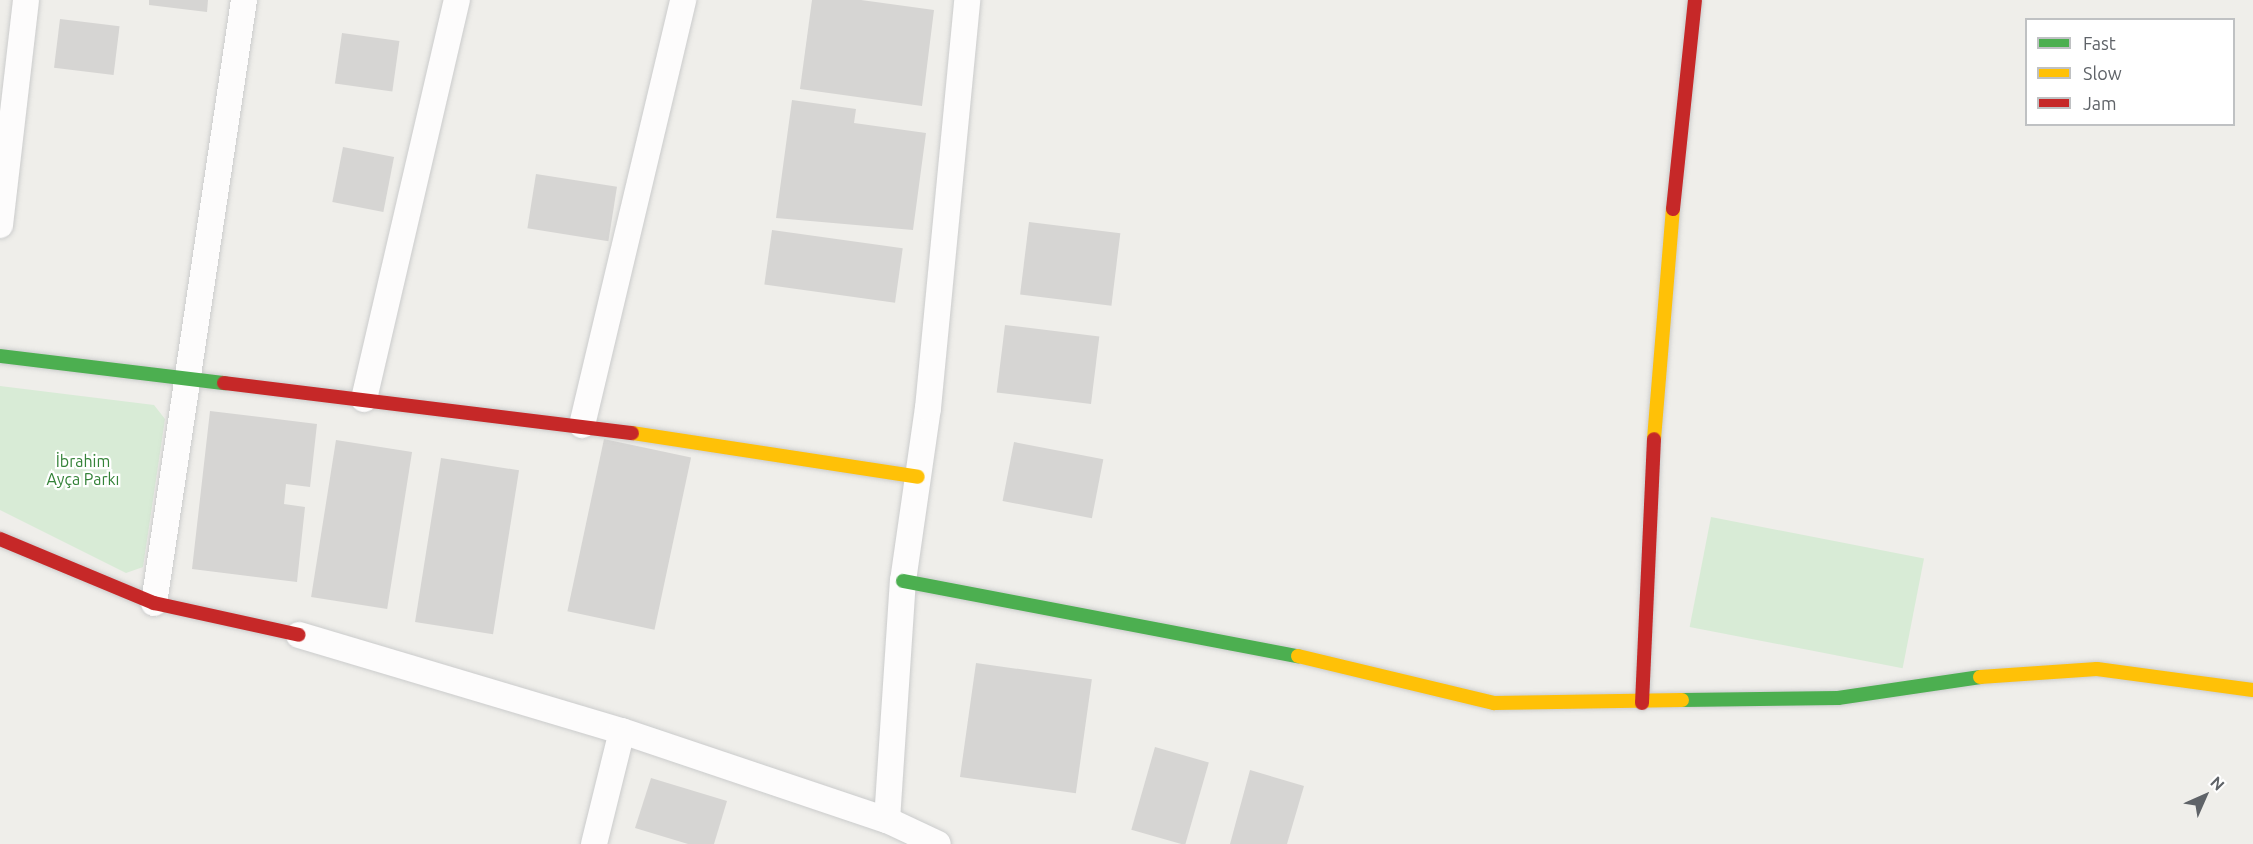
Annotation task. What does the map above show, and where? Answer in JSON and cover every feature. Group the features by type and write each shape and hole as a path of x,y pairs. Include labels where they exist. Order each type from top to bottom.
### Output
{"street":[{"path":"0,225 26,0"},
{"path":"154,603 244,0"},
{"path":"364,399 458,0"},
{"path":"582,425 683,0"},
{"path":"887,820 903,581 918,477 967,0"},
{"path":"1642,703 1657,367 1695,0"},
{"path":"0,356 582,425 918,477"},
{"path":"0,539 154,603 299,635 622,731 887,820 938,844"},
{"path":"903,581 1304,657 1494,703 1642,703 1838,698 1962,678 2097,669 2253,690"},
{"path":"594,844 622,731"}],"green space":[{"name":"İbrahim Ayça Parkı","path":"0,386 154,405 165,419 143,567 126,573 0,510"},
{"path":"1711,517 1924,558 1903,668 1690,627"}],"building":[{"path":"149,0 208,0 207,12 149,5"},
{"path":"812,0 861,0 934,10 922,106 800,89"},
{"path":"60,19 120,26 114,75 54,68"},
{"path":"342,33 399,41 392,92 335,84"},
{"path":"792,100 856,109 854,123 926,133 913,230 776,218"},
{"path":"343,147 394,157 383,212 332,202"},
{"path":"536,174 617,187 608,241 527,228"},
{"path":"1029,222 1120,233 1111,306 1020,294"},
{"path":"772,230 903,248 895,303 764,284"},
{"path":"1005,325 1099,337 1091,404 997,392"},
{"path":"210,411 317,424 310,487 286,484 284,504 305,507 297,582 192,569"},
{"path":"604,439 691,458 654,630 567,611"},
{"path":"336,440 412,452 387,609 311,597"},
{"path":"1014,442 1103,459 1092,518 1003,501"},
{"path":"441,458 519,470 493,634 415,622"},
{"path":"976,663 1092,679 1076,793 960,777"},
{"path":"1155,747 1209,762 1185,844 1131,830"},
{"path":"1250,770 1304,786 1287,844 1230,844"},
{"path":"651,778 727,801 714,844 688,844 635,828"}],"traffic: fast":[{"path":"0,356 224,383"},
{"path":"903,581 1298,656"},
{"path":"1682,700 1838,698 1980,677"}],"traffic: slow":[{"path":"1654,439 1673,209"},
{"path":"632,433 918,477"},
{"path":"1298,656 1494,703 1682,700"},
{"path":"1980,677 2097,669 2253,690"}],"traffic: jam":[{"path":"1673,209 1695,0"},
{"path":"224,383 632,433"},
{"path":"1642,703 1654,439"},
{"path":"0,539 154,603 299,635"}]}
